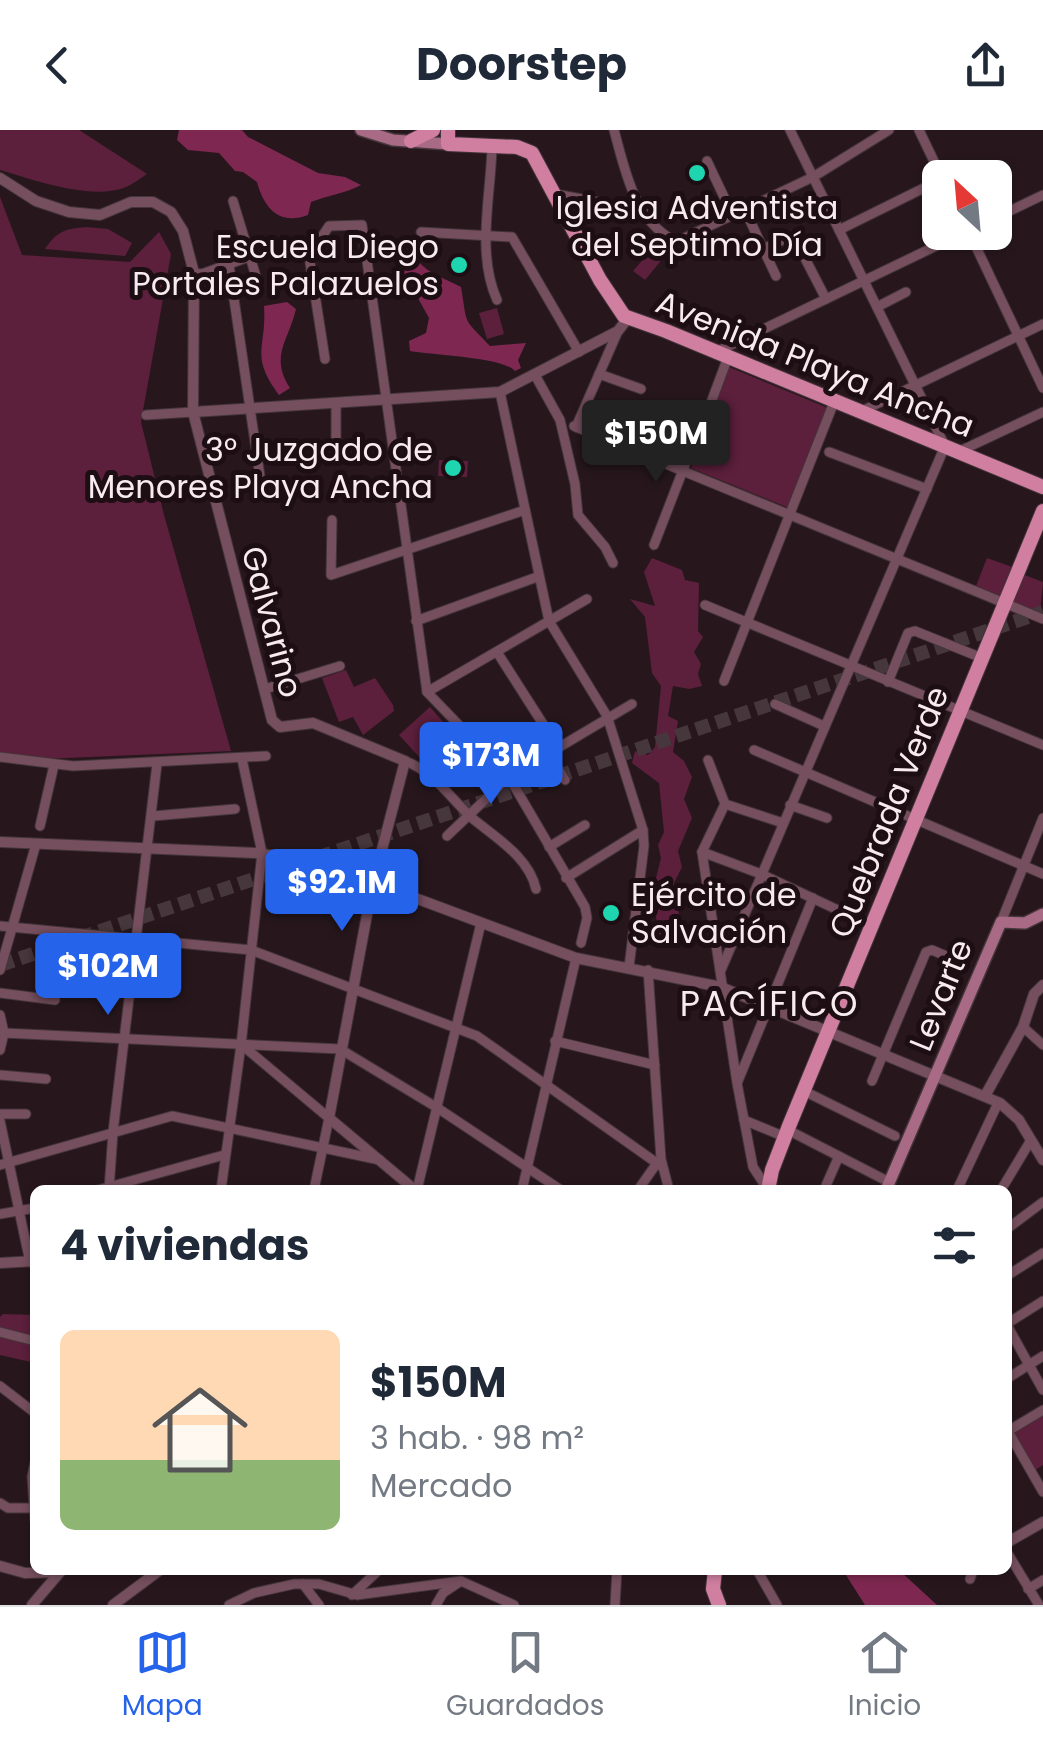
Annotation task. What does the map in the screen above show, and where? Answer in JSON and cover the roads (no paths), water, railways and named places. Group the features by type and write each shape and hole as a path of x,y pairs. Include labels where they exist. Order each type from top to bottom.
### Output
{"main road":[{"name":"Avenida Playa Ancha","path":"360,130 411,141 451,134 466,144 517,147 532,153 600,280 628,318 1043,487"},
{"path":"411,141 432,130"},
{"name":"Quebrada Verde","path":"769,1185 786,1133 1043,511"},
{"path":"1001,922 1025,923 1043,914"},
{"name":"Levarte","path":"888,1185 1001,922"},
{"path":"711,1597 719,1605"}],"street":[{"path":"614,130 641,210 673,240 814,177 889,130"},
{"path":"721,970 945,446 790,130"},
{"path":"920,130 933,160"},
{"path":"492,146 486,234 488,280 497,300"},
{"path":"707,161 733,216"},
{"name":"Galvarino","path":"0,178 48,206 100,215 131,202 161,205 170,212 182,231 194,274 192,412 276,726 313,722 405,760"},
{"path":"839,230 922,188"},
{"path":"555,194 641,210"},
{"path":"1012,210 1043,195"},
{"path":"234,201 258,282"},
{"path":"746,210 776,276"},
{"path":"324,359 309,256 330,226 362,225 428,692 508,778 587,912 581,943"},
{"path":"420,232 514,239 578,352"},
{"path":"764,249 794,236 826,299"},
{"path":"709,408 722,355 929,250"},
{"path":"976,250 1043,388"},
{"path":"194,274 251,256"},
{"path":"229,265 262,490"},
{"path":"877,307 906,292"},
{"path":"576,427 596,385 594,372 628,318"},
{"path":"859,412 1043,324"},
{"path":"146,415 500,392 618,331"},
{"path":"594,372 641,389"},
{"path":"535,375 560,420 578,515 606,547 614,563"},
{"path":"500,392 549,621 608,716 642,830 644,846 629,967"},
{"path":"724,681 834,402"},
{"path":"336,403 336,446"},
{"path":"960,451 1043,412"},
{"path":"560,420 1043,620"},
{"path":"654,545 695,439"},
{"path":"829,452 927,488"},
{"path":"332,520 332,576 525,510"},
{"path":"416,622 537,576"},
{"path":"428,692 587,599"},
{"path":"705,605 1043,746"},
{"path":"888,682 908,634 915,630 982,658"},
{"path":"497,652 553,749 565,780"},
{"path":"265,688 340,666"},
{"path":"447,836 508,778 632,704"},
{"path":"774,704 824,726"},
{"path":"754,750 1043,874"},
{"path":"0,757 54,766 266,756"},
{"path":"221,1185 242,1045 262,853 242,759"},
{"path":"315,1185 374,882 405,760 428,772 470,816 519,858 533,877 536,889"},
{"path":"708,760 725,804 702,852 737,1083 754,1167 765,1185"},
{"path":"106,1185 157,764"},
{"path":"40,826 54,766"},
{"path":"725,804 783,823"},
{"path":"790,805 827,818"},
{"path":"153,816 235,809"},
{"name":"Levarte","path":"1001,922 1043,818"},
{"path":"549,847 585,825"},
{"path":"566,878 642,830"},
{"path":"0,842 262,853 324,864 576,958 721,987 829,1030 998,1102 1014,1115 1043,1160"},
{"path":"0,970 36,844"},
{"path":"702,852 761,874 872,926"},
{"path":"737,1083 813,898"},
{"path":"417,1185 481,923"},
{"path":"0,926 251,950 477,1036 659,1165"},
{"path":"872,1082 926,952 932,950 958,962"},
{"path":"523,1185 576,958"},
{"path":"648,970 659,1165 666,1185"},
{"path":"985,1096 1023,1028 1034,994 1043,985"},
{"path":"0,993 55,1000"},
{"path":"0,1015 4,1033 0,1050"},
{"path":"1023,1028 1043,1045"},
{"path":"4,1033 340,1049 554,1185"},
{"path":"556,1041 655,1065"},
{"path":"242,1045 410,1185"},
{"path":"0,1075 46,1079"},
{"path":"804,1092 895,1136"},
{"path":"959,1185 998,1102"},
{"path":"26,1114 0,1117 4,1165 30,1254"},
{"path":"4,1165 172,1116 383,1160"},
{"path":"744,1120 840,1156 886,1185"},
{"path":"1004,1185 1030,1140"},
{"path":"120,1185 224,1155"},
{"path":"826,1185 840,1156"},
{"path":"642,1185 659,1165"},
{"path":"1012,1225 1043,1202"},
{"path":"0,1214 30,1209"},
{"path":"1012,1273 1043,1252"},
{"path":"0,1263 30,1262"},
{"path":"1012,1322 1043,1301"},
{"path":"0,1332 30,1340"},
{"path":"1012,1333 1043,1390"},
{"path":"1012,1376 1043,1356"},
{"path":"0,1386 30,1409"},
{"path":"1012,1429 1043,1410"},
{"path":"1012,1438 1043,1492"},
{"path":"0,1503 8,1508 30,1508"},
{"path":"1012,1540 1043,1522"},
{"path":"1012,1561 1039,1605"},
{"path":"0,1566 30,1572"},
{"path":"32,1605 58,1575"},
{"path":"113,1605 153,1575"},
{"path":"352,1595 374,1575"},
{"path":"615,1605 617,1575"},
{"path":"760,1575 776,1605"},
{"path":"1028,1589 1043,1580"},
{"path":"436,1605 443,1593 461,1582"},
{"path":"229,1605 254,1593 303,1584 320,1584 352,1595 461,1582 512,1605"},
{"path":"303,1584 319,1605"}],"tunnel":[{"path":"0,965 1043,612"}],"place":[{"name":"Iglesia Adventista del Septimo Día","path":"697,173"},
{"name":"Escuela Diego Portales Palazuelos","path":"459,265"},
{"name":"3° Juzgado de Menores Playa Ancha","path":"453,468"},
{"name":"Ejército de Salvación","path":"611,913"}],"district":[{"name":"PACÍFICO","path":"770,1004"}]}
